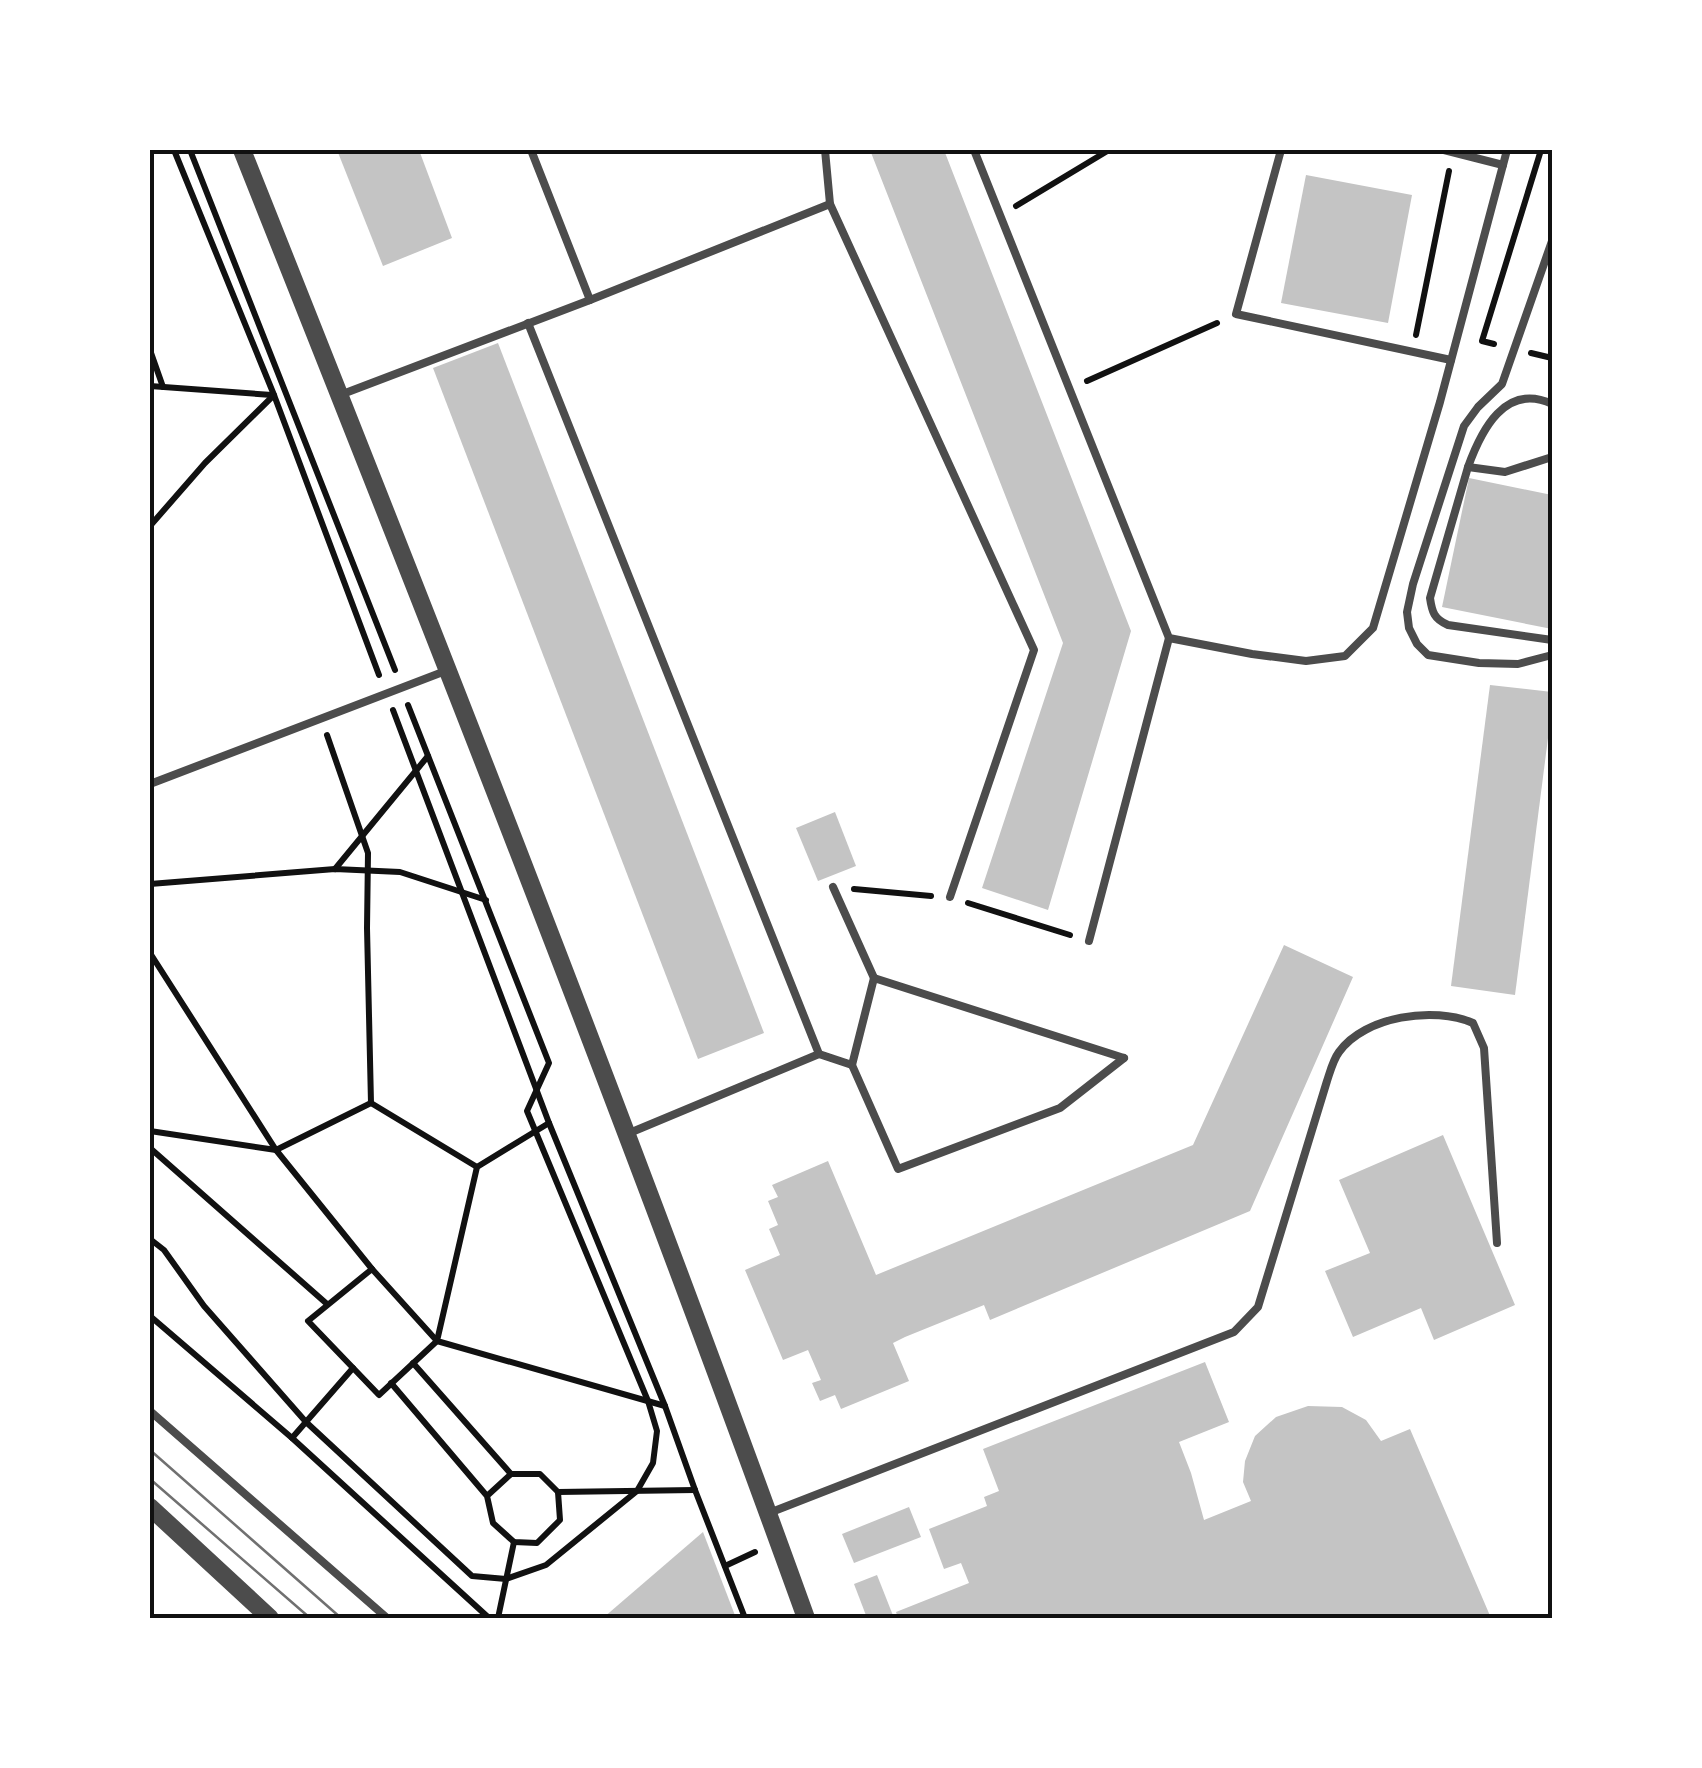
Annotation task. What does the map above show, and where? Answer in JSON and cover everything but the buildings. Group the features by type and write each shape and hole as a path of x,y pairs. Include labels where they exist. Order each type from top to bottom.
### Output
{"street":[{"path":"242,150 627,1134 806,1618"},
{"path":"150,1507 270,1618"}],"lane":[{"path":"532,150 590,300"},
{"path":"825,150 830,204 1034,650 950,897"},
{"path":"974,150 1169,638 1090,941"},
{"path":"1281,150 1236,314 1451,360"},
{"path":"1169,638 1306,661 1345,656 1373,628 1507,150"},
{"path":"1449,151 1503,166"},
{"path":"340,395 830,204"},
{"path":"1552,241 1502,384 1464,426 1407,612 1409,628 1428,654 1479,663 1518,664 1552,656"},
{"path":"528,324 819,1054"},
{"path":"1552,404 1532,398 1516,401 1500,411 1478,438 1430,598 1438,621 1448,625 1552,640"},
{"path":"1468,467 1505,472 1552,457"},
{"path":"150,784 448,670"},
{"path":"833,887 874,978 852,1065 898,1169 1060,1108 1124,1058 874,978"},
{"path":"768,1513 1234,1332 1258,1307 1338,1053 1370,1026 1433,1013 1473,1023 1484,1048 1496,1243"},
{"path":"627,1134 819,1054 852,1065"},
{"path":"150,1412 387,1618"}],"path":[{"path":"174,150 274,396 549,1123 666,1406 694,1490 745,1618"},
{"path":"150,1239 164,1250 204,1306 306,1422 472,1576 506,1579 546,1565 637,1490 652,1463 657,1431 648,1400 527,1111 549,1062 190,150"},
{"path":"1000,216 1109,150"},
{"path":"1482,341 1541,150"},
{"path":"1413,352 1449,151"},
{"path":"1069,389 1236,314"},
{"path":"150,350 163,387"},
{"path":"150,386 274,396"},
{"path":"150,526 204,462 274,396"},
{"path":"321,720 368,853 371,1103"},
{"path":"336,869 428,755"},
{"path":"150,884 336,869 400,872 486,900"},
{"path":"833,887 950,897 1090,941"},
{"path":"150,952 276,1150 372,1269 437,1341 666,1406"},
{"path":"150,1131 276,1150 371,1103"},
{"path":"371,1103 477,1167"},
{"path":"372,1269 308,1321 378,1395 437,1341 477,1167 549,1123"},
{"path":"150,1148 328,1304"},
{"path":"150,1316 292,1438 490,1618"},
{"path":"414,1363 511,1474"},
{"path":"292,1438 353,1368"},
{"path":"391,1383 487,1496 493,1523 514,1542 537,1543 560,1520 558,1492 540,1474 511,1474 487,1496"},
{"path":"558,1492 694,1490"},
{"path":"498,1618 514,1542"}],"tram line":[{"path":"150,1450 341,1618"},
{"path":"150,1479 310,1618"}]}
